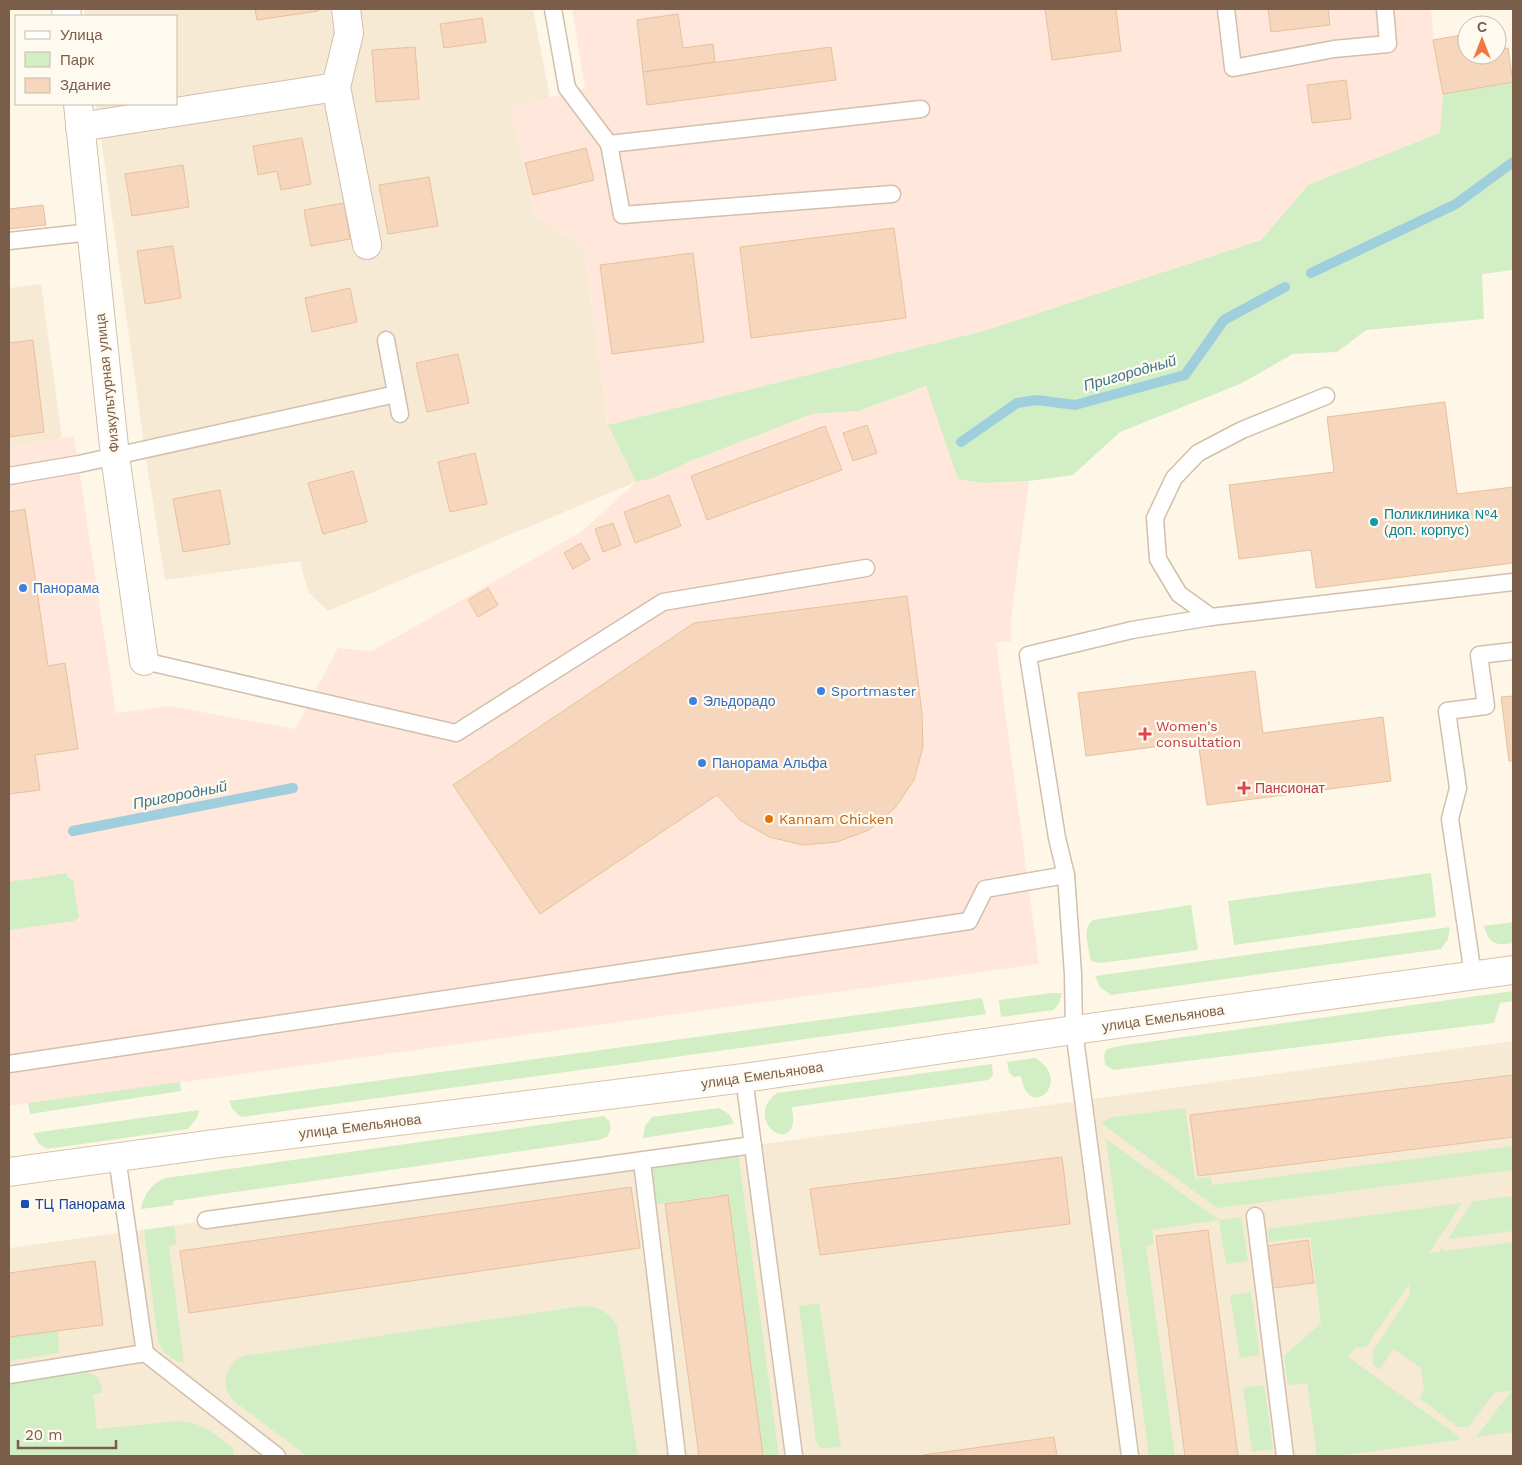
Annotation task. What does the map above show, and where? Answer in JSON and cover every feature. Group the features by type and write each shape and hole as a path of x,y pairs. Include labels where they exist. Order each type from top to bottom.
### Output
{"main road":[{"path":"346,9 349,33 336,87 367,245"},
{"path":"178,104 336,87"},
{"path":"79,115 171,105"},
{"name":"Физкультурная улица","path":"79,115 115,456 144,661"},
{"name":"улица Емельянова","path":"9,1172 744,1078 1074,1030 1513,970"}],"lane":[{"path":"553,9 567,88 609,144 622,216 892,194"},
{"path":"1226,9 1233,68 1334,49 1388,44 1384,9"},
{"path":"609,144 921,109"},
{"path":"9,241 91,232"},
{"path":"386,340 400,414"},
{"path":"9,476 78,464 396,394"},
{"path":"1211,617 1179,594 1158,559 1155,518 1174,478 1198,452 1242,430 1326,396"},
{"path":"144,661 456,733 663,602 866,568"},
{"path":"1130,1456 1074,1030 1073,974 1066,876 1057,838 1028,655 1132,630 1211,617 1513,582"},
{"path":"1473,975 1450,819 1458,788 1447,711 1486,706 1479,655 1513,651"},
{"path":"9,1064 969,921 985,889 1066,876"},
{"path":"744,1078 794,1456"},
{"path":"206,1220 753,1145"},
{"path":"117,1157 145,1353 277,1456"},
{"path":"642,1160 678,1456"},
{"path":"1255,1216 1285,1456"},
{"path":"9,1375 145,1353"}],"shaded area":[{"path":"84,9 533,9 550,98 511,108 535,216 584,247 608,425 636,482 328,611 308,592 300,561 165,580 96,105 178,105 178,15 85,15"},
{"path":"572,9 1431,9 1443,94 1441,133 1308,185 1261,240 987,330 608,425 584,247 535,216 511,108 585,88"},
{"path":"41,284 62,438 9,447 9,288"},
{"path":"927,386 958,479 983,483 1029,481 1011,618 1011,641 996,643 1039,964 9,1106 9,447 74,436 116,713 169,706 295,729 338,648 372,651 581,532 636,482 653,478 691,461 812,414 859,411"},
{"path":"1513,1041 1513,1456 9,1456 9,1248"}],"green space":[{"path":"1513,82 1513,270 1482,274 1484,319 1366,330 1337,352 1293,354 1240,384 1120,432 1073,475 1029,481 983,483 958,479 926,386 859,411 812,414 691,461 653,478 636,482 608,425 987,330 1261,240 1308,185 1440,133 1443,94"},
{"path":"67,873 67,877 73,880 79,917 74,921 9,930 9,882"},
{"path":"1431,873 1436,917 1234,945 1228,901"},
{"path":"1191,905 1198,950 1101,963 1091,961 1087,928 1093,920"},
{"path":"1513,922 1513,943 1507,944 1498,944 1491,940 1484,926"},
{"path":"1450,927 1448,939 1441,949 1111,995 1100,987 1095,976"},
{"path":"1513,991 1513,1001 1500,1003 1494,1023 1113,1070 1105,1065 1104,1055 1107,1049 1119,1046"},
{"path":"1062,993 1059,1003 1054,1010 1001,1017 999,1000"},
{"path":"982,998 986,1014 241,1117 233,1110 229,1101"},
{"path":"1035,1058 1045,1066 1050,1074 1051,1082 1044,1095 1038,1097 1032,1096 1026,1091 1021,1076 1014,1077 1009,1073 1007,1062"},
{"path":"992,1064 993,1075 989,1080 792,1107 793,1123 789,1131 783,1134 777,1133 770,1128 766,1121 765,1112 768,1103 777,1093"},
{"path":"180,1082 181,1091 30,1114 28,1103"},
{"path":"719,1108 729,1114 734,1124 643,1138 645,1126 652,1117"},
{"path":"1185,1108 1195,1179 1211,1177 1212,1185 1513,1146 1513,1170 1217,1208 1101,1123 1112,1117"},
{"path":"199,1110 197,1118 188,1129 47,1149 39,1144 33,1133"},
{"path":"604,1116 609,1121 611,1129 607,1137 599,1140 173,1201 173,1205 141,1209 144,1199 152,1186 166,1178"},
{"path":"1106,1139 1219,1220 1152,1230 1154,1245 1146,1246 1175,1456 1149,1456"},
{"path":"737,1145 779,1456 757,1456 719,1195 653,1205 645,1158"},
{"path":"1513,1196 1513,1231 1448,1239 1473,1201"},
{"path":"1462,1203 1429,1253 1439,1252 1442,1247 1445,1251 1513,1242 1513,1432 1476,1437 1512,1390 1494,1393 1468,1427 1458,1427 1419,1398 1424,1391 1421,1368 1394,1349 1379,1370 1373,1365 1373,1351 1410,1295 1409,1284 1366,1347 1355,1348 1348,1357 1460,1437 1458,1440 1335,1456 1317,1456 1307,1383 1288,1385 1284,1356 1321,1323 1310,1237 1269,1242 1267,1229"},
{"path":"1241,1217 1248,1261 1226,1264 1219,1220"},
{"path":"174,1226 177,1244 169,1246 184,1363 168,1356 162,1350 158,1341 144,1230"},
{"path":"1251,1292 1260,1355 1240,1358 1230,1295"},
{"path":"819,1303 841,1447 822,1448 818,1446 816,1441 799,1306"},
{"path":"582,1306 593,1307 602,1311 617,1326 638,1456 307,1456 235,1402 230,1396 225,1383 228,1371 232,1365 243,1356"},
{"path":"58,1329 59,1353 9,1361 9,1336"},
{"path":"85,1372 96,1377 101,1385 102,1393 93,1394 97,1429 179,1421 196,1424 209,1430 233,1448 234,1456 9,1456 9,1382"},
{"path":"1264,1385 1273,1449 1252,1452 1243,1388"}],"building":[{"path":"255,9 318,9 318,11 257,20"},
{"path":"1045,9 1116,9 1121,51 1052,60"},
{"path":"1268,9 1328,9 1330,25 1271,32"},
{"path":"678,14 683,48 713,44 715,62 643,72 637,20"},
{"path":"482,18 486,42 444,48 440,24"},
{"path":"1457,36 1457,65 1507,65 1508,48 1513,82 1443,94 1433,40"},
{"path":"415,47 419,99 376,102 372,50"},
{"path":"831,47 836,80 647,105 643,72"},
{"path":"1346,80 1351,119 1312,123 1307,85"},
{"path":"302,138 311,184 281,190 277,171 258,175 253,146"},
{"path":"586,148 594,180 533,195 525,163"},
{"path":"183,165 189,207 132,216 125,174"},
{"path":"429,177 438,226 388,234 379,185"},
{"path":"344,203 350,239 311,246 304,210"},
{"path":"43,205 46,225 9,229 9,209"},
{"path":"894,228 906,318 751,338 740,247"},
{"path":"173,246 181,298 145,304 137,251"},
{"path":"693,253 704,342 612,354 600,265"},
{"path":"350,288 357,322 312,332 305,298"},
{"path":"33,340 44,432 9,437 9,343"},
{"path":"458,354 469,403 427,412 416,363"},
{"name":"Поликлиника №4 (доп. корпус)","path":"1445,402 1457,494 1513,487 1513,563 1316,588 1311,550 1239,559 1229,485 1334,472 1327,417"},
{"path":"867,425 877,453 853,461 843,433"},
{"path":"825,426 842,470 707,520 691,476"},
{"path":"475,453 487,504 450,512 438,462"},
{"path":"353,471 367,522 323,534 308,483"},
{"path":"220,490 230,544 183,552 173,499"},
{"path":"669,495 681,526 635,543 624,512"},
{"name":"Панорама","path":"25,509 48,666 65,663 78,749 35,755 40,790 9,794 9,512"},
{"path":"613,523 621,545 603,552 595,529"},
{"path":"581,543 590,559 573,569 564,553"},
{"path":"488,588 498,605 478,617 468,600"},
{"name":"Панорама Альфа","path":"907,596 922,713 923,747 914,780 895,808 869,830 837,842 803,845 769,837 740,820 717,795 540,914 453,785 694,623"},
{"path":"1255,671 1263,733 1383,717 1391,781 1207,805 1198,741 1086,756 1078,693"},
{"path":"1513,696 1513,761 1509,761 1501,697"},
{"path":"1513,1075 1513,1137 1198,1176 1190,1115"},
{"path":"1062,1157 1070,1224 820,1255 810,1189"},
{"path":"631,1187 640,1248 189,1313 180,1251"},
{"path":"728,1195 763,1456 699,1456 665,1204"},
{"path":"1208,1230 1238,1456 1185,1456 1156,1236"},
{"path":"1308,1240 1314,1283 1273,1288 1267,1246"},
{"path":"95,1261 103,1325 9,1337 9,1273"},
{"path":"1054,1437 1057,1456 923,1456 923,1455"}],"waterway":[{"name":"Пригородный","path":"1311,273 1456,204 1513,162"},
{"name":"Пригородный","path":"961,442 1017,403 1037,400 1075,405 1185,375 1224,320 1285,287"},
{"name":"Пригородный","path":"73,831 293,788"}],"place":[{"name":"Поликлиника №4 (доп. корпус)","path":"1374,522"},
{"name":"Панорама","path":"23,588"},
{"name":"Sportmaster","path":"821,691"},
{"name":"Эльдорадо","path":"693,701"},
{"name":"Women's consultation","path":"1145,734"},
{"name":"Панорама Альфа","path":"702,763"},
{"name":"Пансионат","path":"1244,788"},
{"name":"Kannam Chicken","path":"769,819"},
{"name":"ТЦ Панорама","path":"25,1204"}]}
